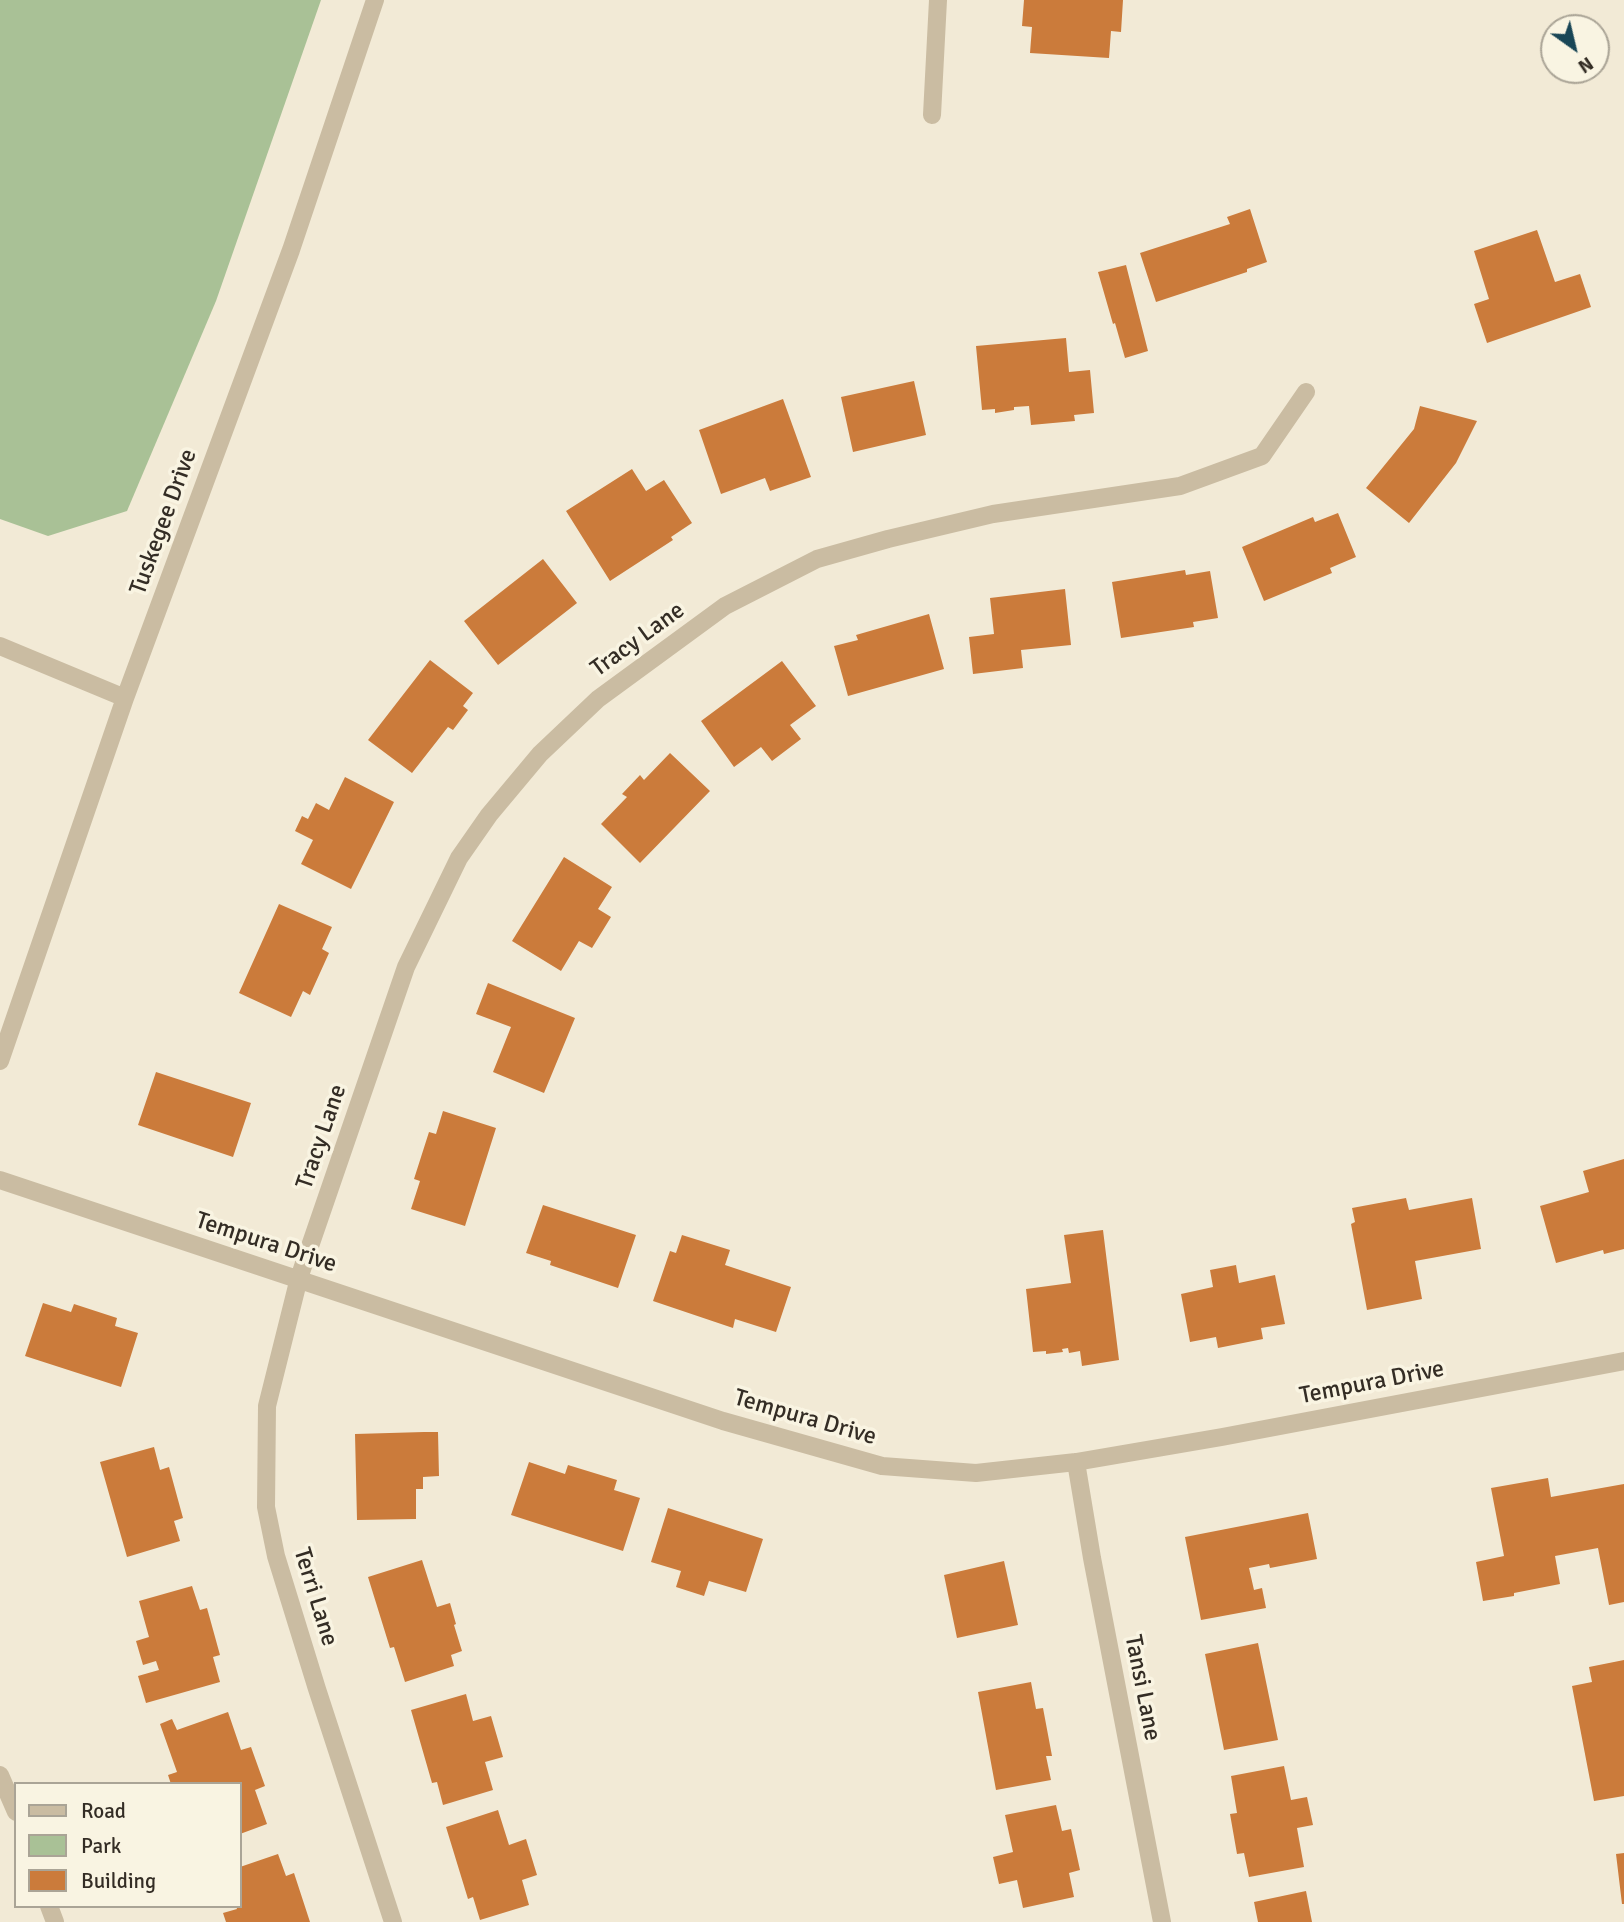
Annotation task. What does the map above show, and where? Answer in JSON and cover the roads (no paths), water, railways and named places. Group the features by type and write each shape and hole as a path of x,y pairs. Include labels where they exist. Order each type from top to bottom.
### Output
{"street":[{"name":"Tuskegee Drive","path":"0,1061 125,698 291,250 375,0"},
{"path":"932,115 938,0"},
{"name":"Tracy Lane","path":"299,1278 406,967 459,858 489,815 540,754 598,699 725,606 817,559 993,514 1180,486 1262,456 1306,392"},
{"path":"0,646 125,698"},
{"name":"Tempura Drive","path":"0,1180 723,1421 882,1466 976,1473 1076,1462 1245,1433 1624,1361"},
{"name":"Terri Lane","path":"299,1278 267,1406 266,1507 276,1556 393,1922"},
{"name":"Tansi Lane","path":"1076,1462 1092,1558 1163,1922"},
{"path":"0,1775 14,1807"}]}
